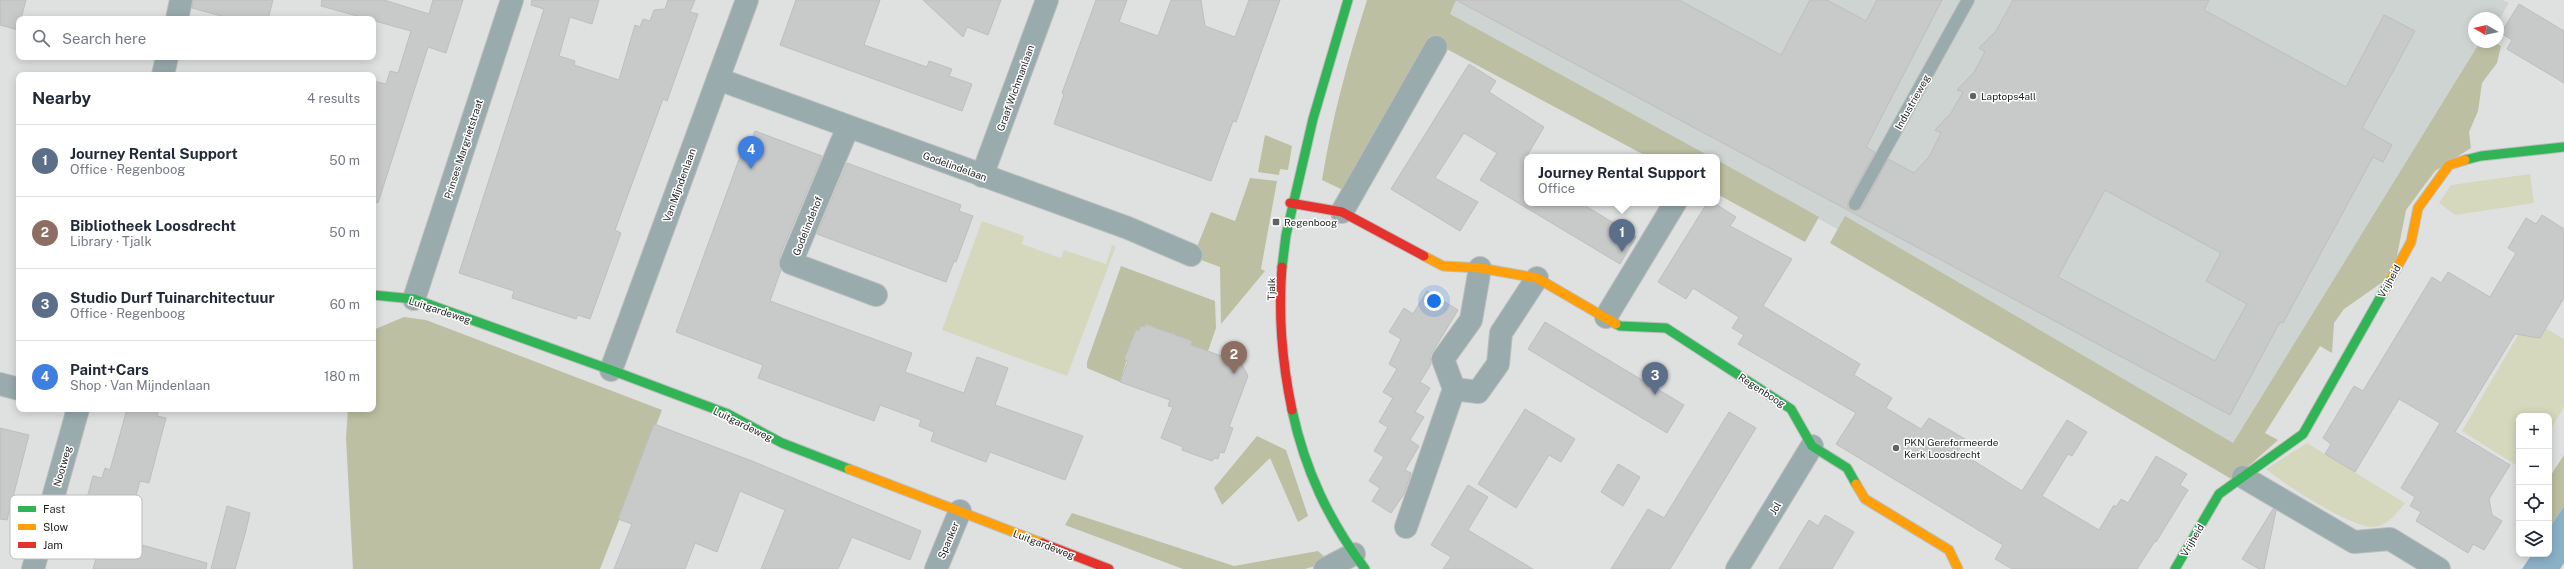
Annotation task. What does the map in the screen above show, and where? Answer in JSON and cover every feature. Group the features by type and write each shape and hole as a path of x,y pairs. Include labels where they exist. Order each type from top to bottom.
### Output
{"street":[{"path":"178,16 182,0"},
{"name":"Prinses Margrietstraat","path":"414,299 512,0"},
{"name":"Van Mijndenlaan","path":"611,370 747,0"},
{"name":"Graaf Wichmanlaan","path":"982,176 1047,0"},
{"name":"Tjalk","path":"1348,0 1308,131 1292,203 1282,261 1281,314 1285,365 1293,416 1325,509 1359,561"},
{"path":"1342,212 1436,46"},
{"path":"164,72 166,60"},
{"name":"Godelindelaan","path":"718,79 1128,228 1191,254"},
{"name":"Godelindehof","path":"848,127 791,263 876,295"},
{"name":"Vrijheid","path":"2175,569 2219,494 2303,434 2411,242 2418,208 2449,166 2481,156 2564,148"},
{"name":"Regenboog","path":"1292,203 1342,212 1443,266 1480,268 1537,278 1620,326 1666,328 1791,409 1812,446 1847,468 1865,500 1948,550 1958,569"},
{"path":"1606,317 1673,206"},
{"path":"1406,527 1454,389 1443,359 1471,320 1480,268"},
{"path":"1454,389 1478,392 1498,364 1501,333 1537,278"},
{"name":"Luitgardeweg","path":"376,295 414,299 611,370 728,414 782,443 1109,569"},
{"path":"0,384 16,388"},
{"name":"Nootweg","path":"54,495 77,412"},
{"name":"Jol","path":"1737,569 1812,446"},
{"path":"2242,477 2354,542 2390,539 2439,569"},
{"name":"Spanker","path":"936,569 960,511"},
{"name":"Nootweg","path":"33,569 36,559"},
{"path":"1325,569 1359,561"}],"lane":[{"name":"Industrieweg","path":"1855,204 1968,0"}],"shaded area":[{"path":"1443,0 2503,0 2509,3 2504,12 2468,12 2468,48 2482,48 2243,452 1720,165 1720,154 1701,154 1440,11"}],"green space":[{"path":"1367,0 1456,0 1450,14 1706,154 1642,154 1430,40 1345,191 1322,180 1341,89"},
{"path":"2476,48 2501,48 2497,63 2482,83 2478,111 2469,132 2471,148 2435,171 2406,210 2395,266 2387,279 2344,309 2334,323 2332,353 2320,346 2265,433 2278,440 2233,480 1830,243 1845,216 2233,443"},
{"path":"1265,135 1292,146 1288,170 1280,169 1279,175 1258,172"},
{"path":"1720,162 1819,217 1805,242 1720,196"},
{"path":"2530,174 2534,203 2455,215 2439,203 2451,185"},
{"path":"1250,178 1277,181 1261,269 1265,271 1221,324 1220,267 1193,257 1211,212 1235,221"},
{"path":"982,221 1024,236 1022,244 1061,258 1064,250 1106,264 1112,245 1116,246 1067,376 942,330"},
{"path":"1121,266 1215,301 1216,328 1208,351 1191,345 1192,341 1182,337 1174,338 1175,334 1152,330 1152,326 1146,324 1145,327 1140,326 1139,331 1136,330 1120,382 1087,368 1087,362"},
{"path":"404,317 426,320 662,410 600,569 353,569 346,438 348,412 376,412 376,329"},
{"path":"2528,318 2564,339 2564,407 2552,427 2552,413 2516,413 2516,465 2462,431"},
{"path":"1257,436 1286,450 1308,516 1298,522 1270,458 1222,505 1214,488"},
{"path":"2307,443 2405,503 2387,522 2374,527 2364,525 2350,521 2302,495 2266,469"},
{"path":"2564,455 2564,506 2552,524 2552,485 2552,473"},
{"path":"1072,513 1234,566 1318,551 1330,562 1305,569 1183,569 1065,525"}],"water":[{"path":"2564,506 2564,563 2560,569 2522,569 2530,557 2552,557 2552,524"}],"building":[{"path":"0,0 26,0 22,16 16,16 16,29 0,25"},
{"path":"193,0 273,0 269,16 221,16 192,8"},
{"path":"322,0 384,0 429,14 433,0 463,0 446,53 428,47 378,203 376,203 376,82 386,84 390,71 398,73 411,31 376,21 376,16 357,16 321,6"},
{"path":"532,0 599,0 592,24 570,17 559,56 575,61 574,65 619,80 635,25 640,27 643,19 650,21 654,10 665,9 668,0 695,0 690,12 698,14 667,101 663,99 615,230 621,233 590,319 578,315 576,319 512,298 514,291 459,273 544,9 531,5"},
{"path":"796,0 880,0 864,45 927,67 929,61 952,69 949,76 972,84 962,111 780,45"},
{"path":"923,0 1001,0 988,35 967,27 963,37"},
{"path":"1096,0 1127,0 1119,22 1158,36 1171,0 1201,0 1205,26 1235,37 1249,0 1280,0 1236,122 1233,121 1211,181 1054,124 1064,94 1062,93"},
{"path":"1456,0 1679,0 1781,55 1810,0 1827,0 1866,21 1877,0 1942,0 1866,147 1875,152 1848,201 1848,208 1855,211 1862,208 1888,159 1914,173 1929,157 1941,133 1935,130 1951,113 1963,92 1957,90 1974,72 1985,52 1979,48 1996,31 2013,0 2209,0 2204,10 2346,87 2384,15 2415,31 2362,128 2392,145 2383,162 2373,157 2283,323 2280,322 2230,415","holes":["2105,190 2221,253 2206,281 2247,304 2215,361 2058,277"]},
{"path":"2519,4 2564,31 2564,83 2507,49 2512,40 2504,35 2504,28"},
{"path":"1469,64 1496,81 1489,92 1544,127 1528,154 1524,154 1524,206 1586,206 1636,237 1620,264 1480,180 1497,153 1464,133 1435,178 1478,202 1460,231 1391,189"},
{"path":"755,131 822,156 779,258 781,270 770,301 912,353 905,372 964,393 977,357 1008,368 995,405 1083,436 1065,480 990,452 986,462 931,441 934,432 919,426 921,420 880,405 874,421 758,378 763,365 676,332 742,151 747,153"},
{"path":"847,163 961,205 959,211 973,216 956,262 954,261 946,282 817,234"},
{"path":"1705,206 1719,206 1736,217 1730,226 1792,259 1763,306 1860,364 1854,375 1892,398 1886,408 1921,429 1929,418 1965,439 1958,451 2022,491 2067,420 2087,432 2072,456 2068,454 2042,496 2099,530 2114,505 2116,507 2121,499 2128,503 2156,456 2187,474 2180,485 2188,490 2156,542 2155,541 2137,569 2012,569 1995,559 2003,545 1836,444 1856,413 1738,344 1744,335 1732,328 1739,317 1693,288 1686,299 1658,282"},
{"path":"2542,215 2564,229 2564,298 2540,338 2515,334 2455,432 2510,465 2489,499 2492,515 2502,521 2484,550 2473,544 2468,553 2416,521 2421,512 2410,506 2415,497 2401,488 2440,423 2399,399 2355,472 2325,454 2331,444 2323,438 2354,386 2363,391 2432,277 2441,283 2448,272 2490,297 2516,253 2508,248 2526,218 2536,224"},
{"path":"1427,291 1458,310 1430,356 1431,364 1420,382 1430,388 1415,412 1424,417 1410,440 1419,446 1405,470 1411,473 1404,494 1391,513 1372,501 1380,488 1369,481 1384,457 1374,451 1388,427 1379,422 1393,398 1383,392 1397,369 1389,364 1401,339 1389,332 1404,308 1413,314"},
{"path":"1545,322 1684,405 1667,433 1528,349"},
{"path":"1145,324 1192,341 1191,345 1241,363 1248,376 1229,427 1233,428 1224,453 1220,452 1218,459 1214,458 1212,461 1182,450 1183,447 1161,438 1173,407 1168,406 1170,400 1120,382 1128,361 1124,359 1136,330 1139,331 1140,326 1145,327"},
{"path":"1525,409 1575,439 1561,462 1549,455 1516,508 1478,484"},
{"path":"126,412 158,412 157,416 166,418 149,483 140,481 136,495 88,495 93,476 102,478 105,468 110,470"},
{"path":"1729,412 1756,428 1670,569 1611,569 1648,509 1664,518"},
{"path":"654,424 752,461 921,531 910,560 852,537 838,569 761,569 785,510 740,491 717,552 695,543 685,569 614,569 632,524 618,519"},
{"path":"0,428 29,435 13,495 10,495 10,508 7,520 0,519"},
{"path":"1618,464 1640,477 1623,506 1601,492"},
{"path":"1468,485 1488,497 1468,530 1533,569 1443,569 1451,557 1431,545"},
{"path":"227,506 250,513 245,534 235,569 211,569"},
{"path":"2273,509 2276,511 2264,569 2259,569 2242,559"},
{"path":"1825,515 1854,532 1832,569 1779,569 1809,520 1818,526"},
{"path":"142,545 207,563 206,569 93,569 96,559 142,559"}],"traffic: fast":[{"path":"1282,267 1286,235 1313,119 1348,0"},
{"path":"2465,160 2481,156 2564,147"},
{"path":"2175,569 2219,494 2303,434 2389,282"},
{"path":"376,295 414,299 611,370 728,414 782,443 849,469"},
{"path":"1616,324 1620,326 1666,328 1791,409 1812,446 1847,468 1856,484"},
{"path":"1292,410 1297,432 1311,473 1329,513 1365,569"}],"traffic: slow":[{"path":"2389,282 2411,242 2418,208 2449,165 2465,160"},
{"path":"1424,256 1443,266 1480,268 1537,278 1616,324"},
{"path":"849,469 1042,543"},
{"path":"1856,484 1865,499 1949,550 1958,569"}],"traffic: jam":[{"path":"1290,203 1342,212 1424,256"},
{"path":"1282,267 1280,303 1283,356 1292,410"},
{"path":"1042,543 1109,569"}],"place":[{"name":"Laptops4all","path":"1973,96"},
{"name":"Paint+Cars","path":"751,169"},
{"name":"Regenboog","path":"1276,222"},
{"name":"Journey Rental Support","path":"1622,252"},
{"name":"Bibliotheek Loosdrecht","path":"1234,374"},
{"name":"Studio Durf Tuinarchitectuur","path":"1655,395"},
{"name":"PKN Gereformeerde Kerk Loosdrecht","path":"1896,448"}]}
